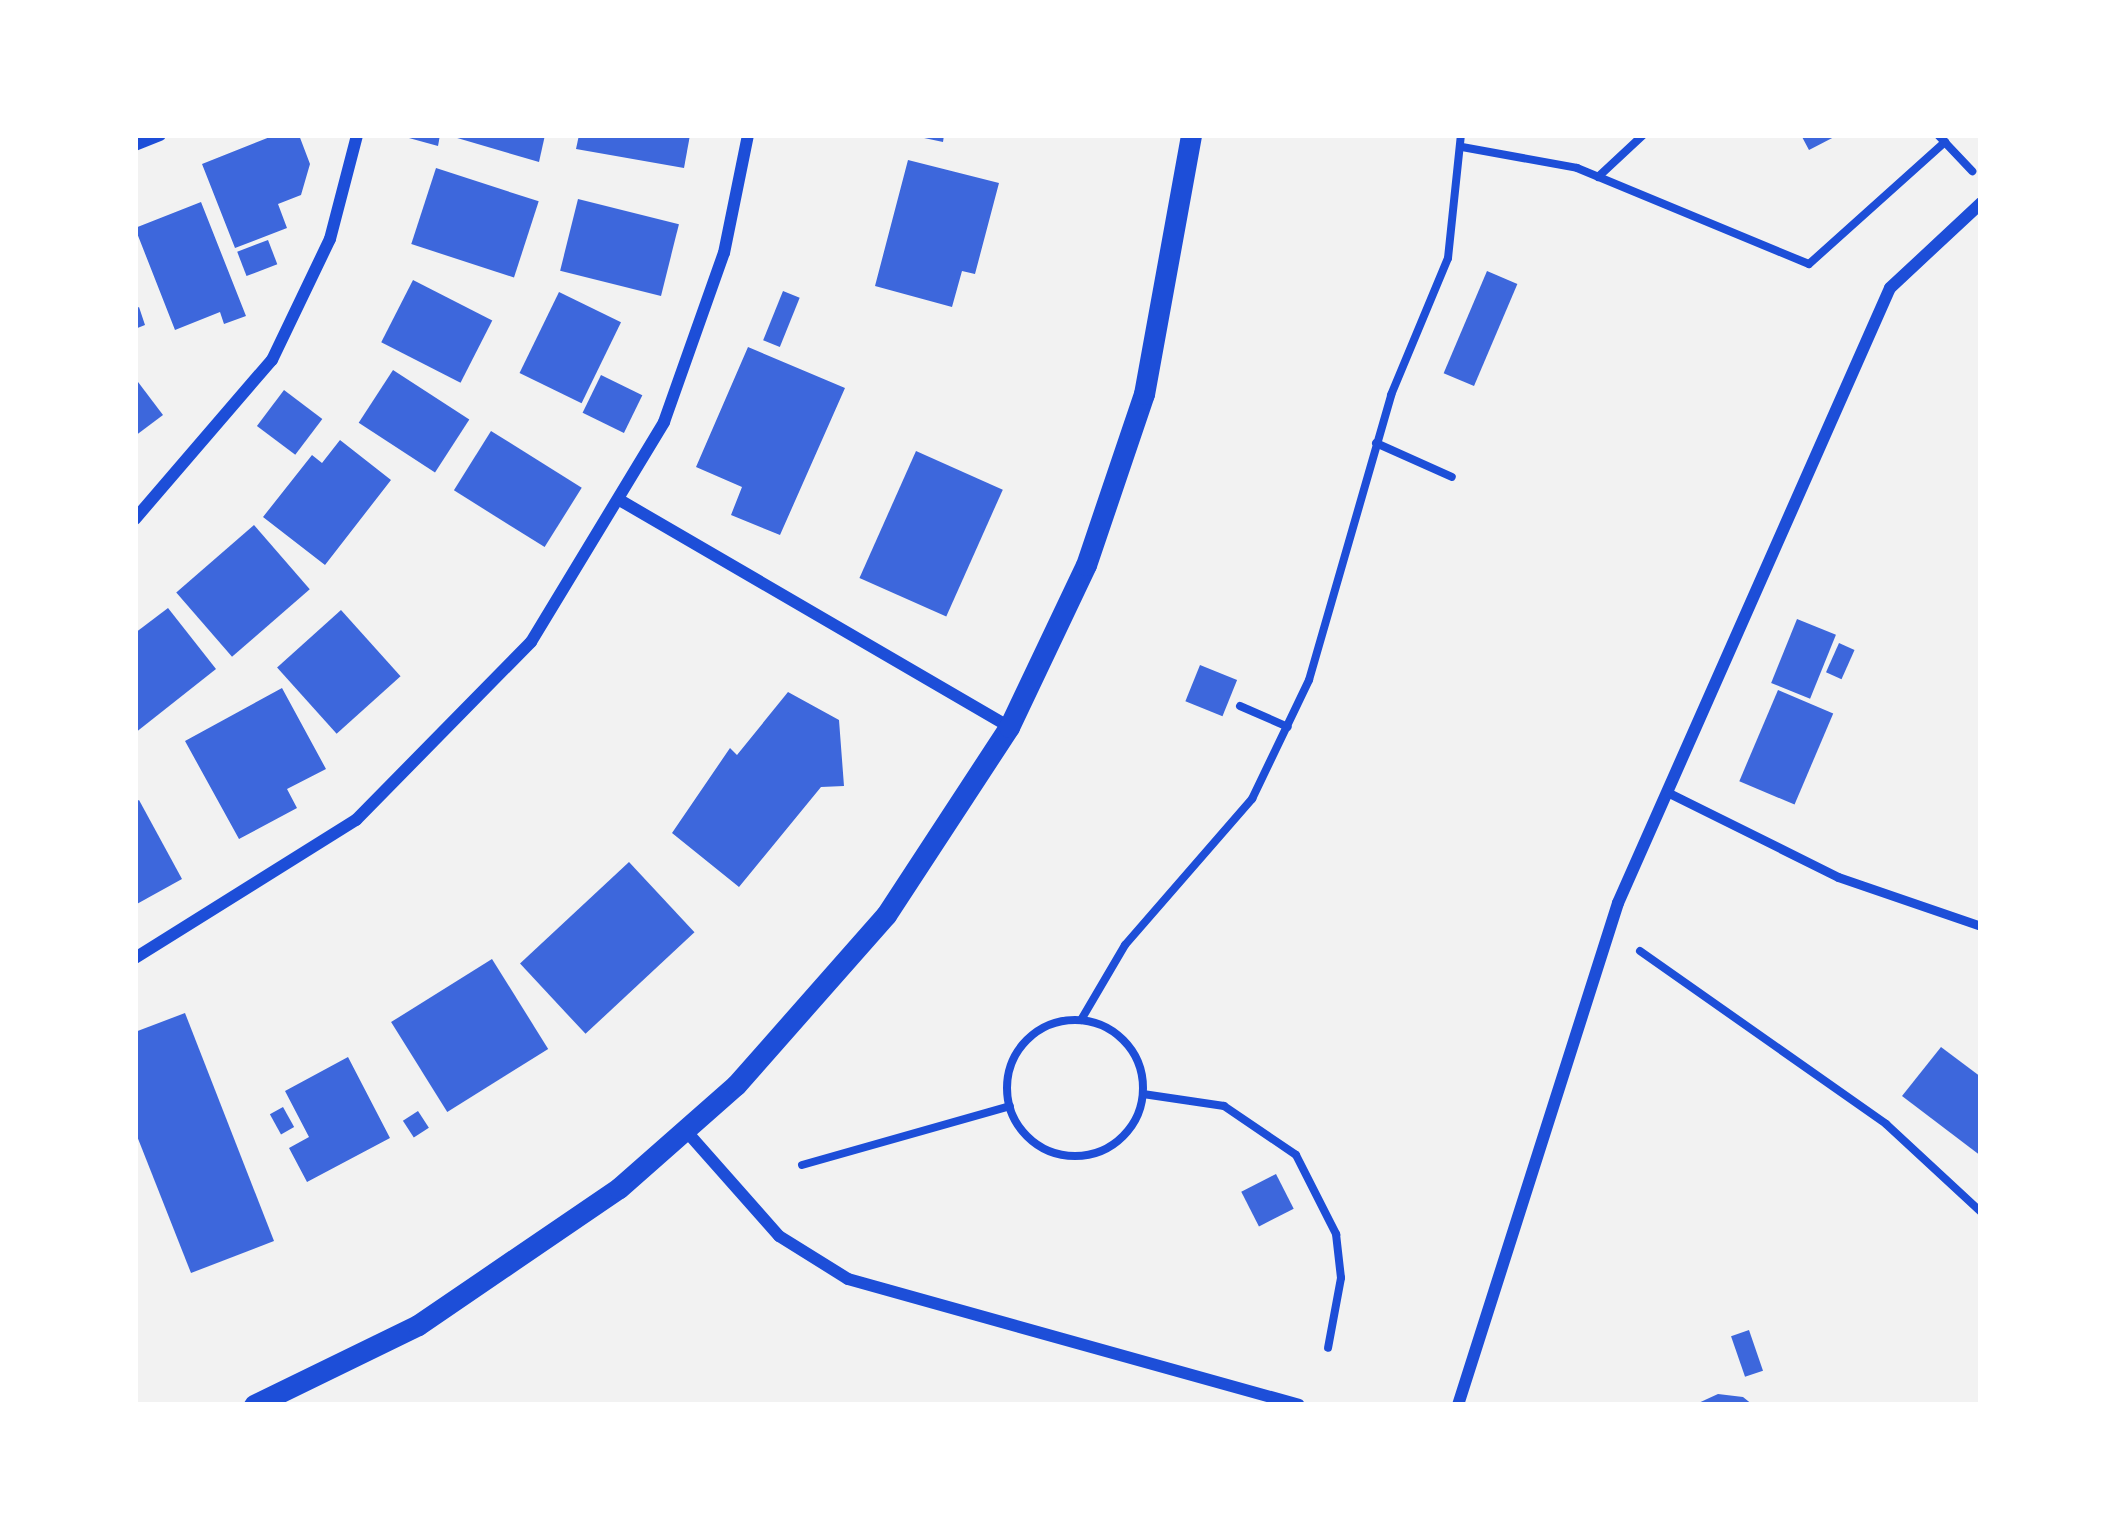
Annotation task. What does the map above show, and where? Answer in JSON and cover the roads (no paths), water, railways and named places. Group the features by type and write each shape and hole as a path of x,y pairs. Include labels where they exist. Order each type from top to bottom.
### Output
{"street":[{"path":"135,145 160,135"},
{"path":"135,519 191,467 272,360 330,238 357,135"},
{"path":"135,958 289,870 418,764 530,642 623,502 697,339 748,135"},
{"path":"254,1405 488,1283 687,1132 850,960 1009,727 1086,565 1144,394 1191,135"},
{"path":"1458,1405 1608,928 1667,792 1890,288 1981,202"},
{"path":"623,502 1009,727"},
{"path":"687,1132 779,1236 848,1280 1299,1405"}],"lane":[{"path":"1667,792 1838,878 1981,926"}]}
